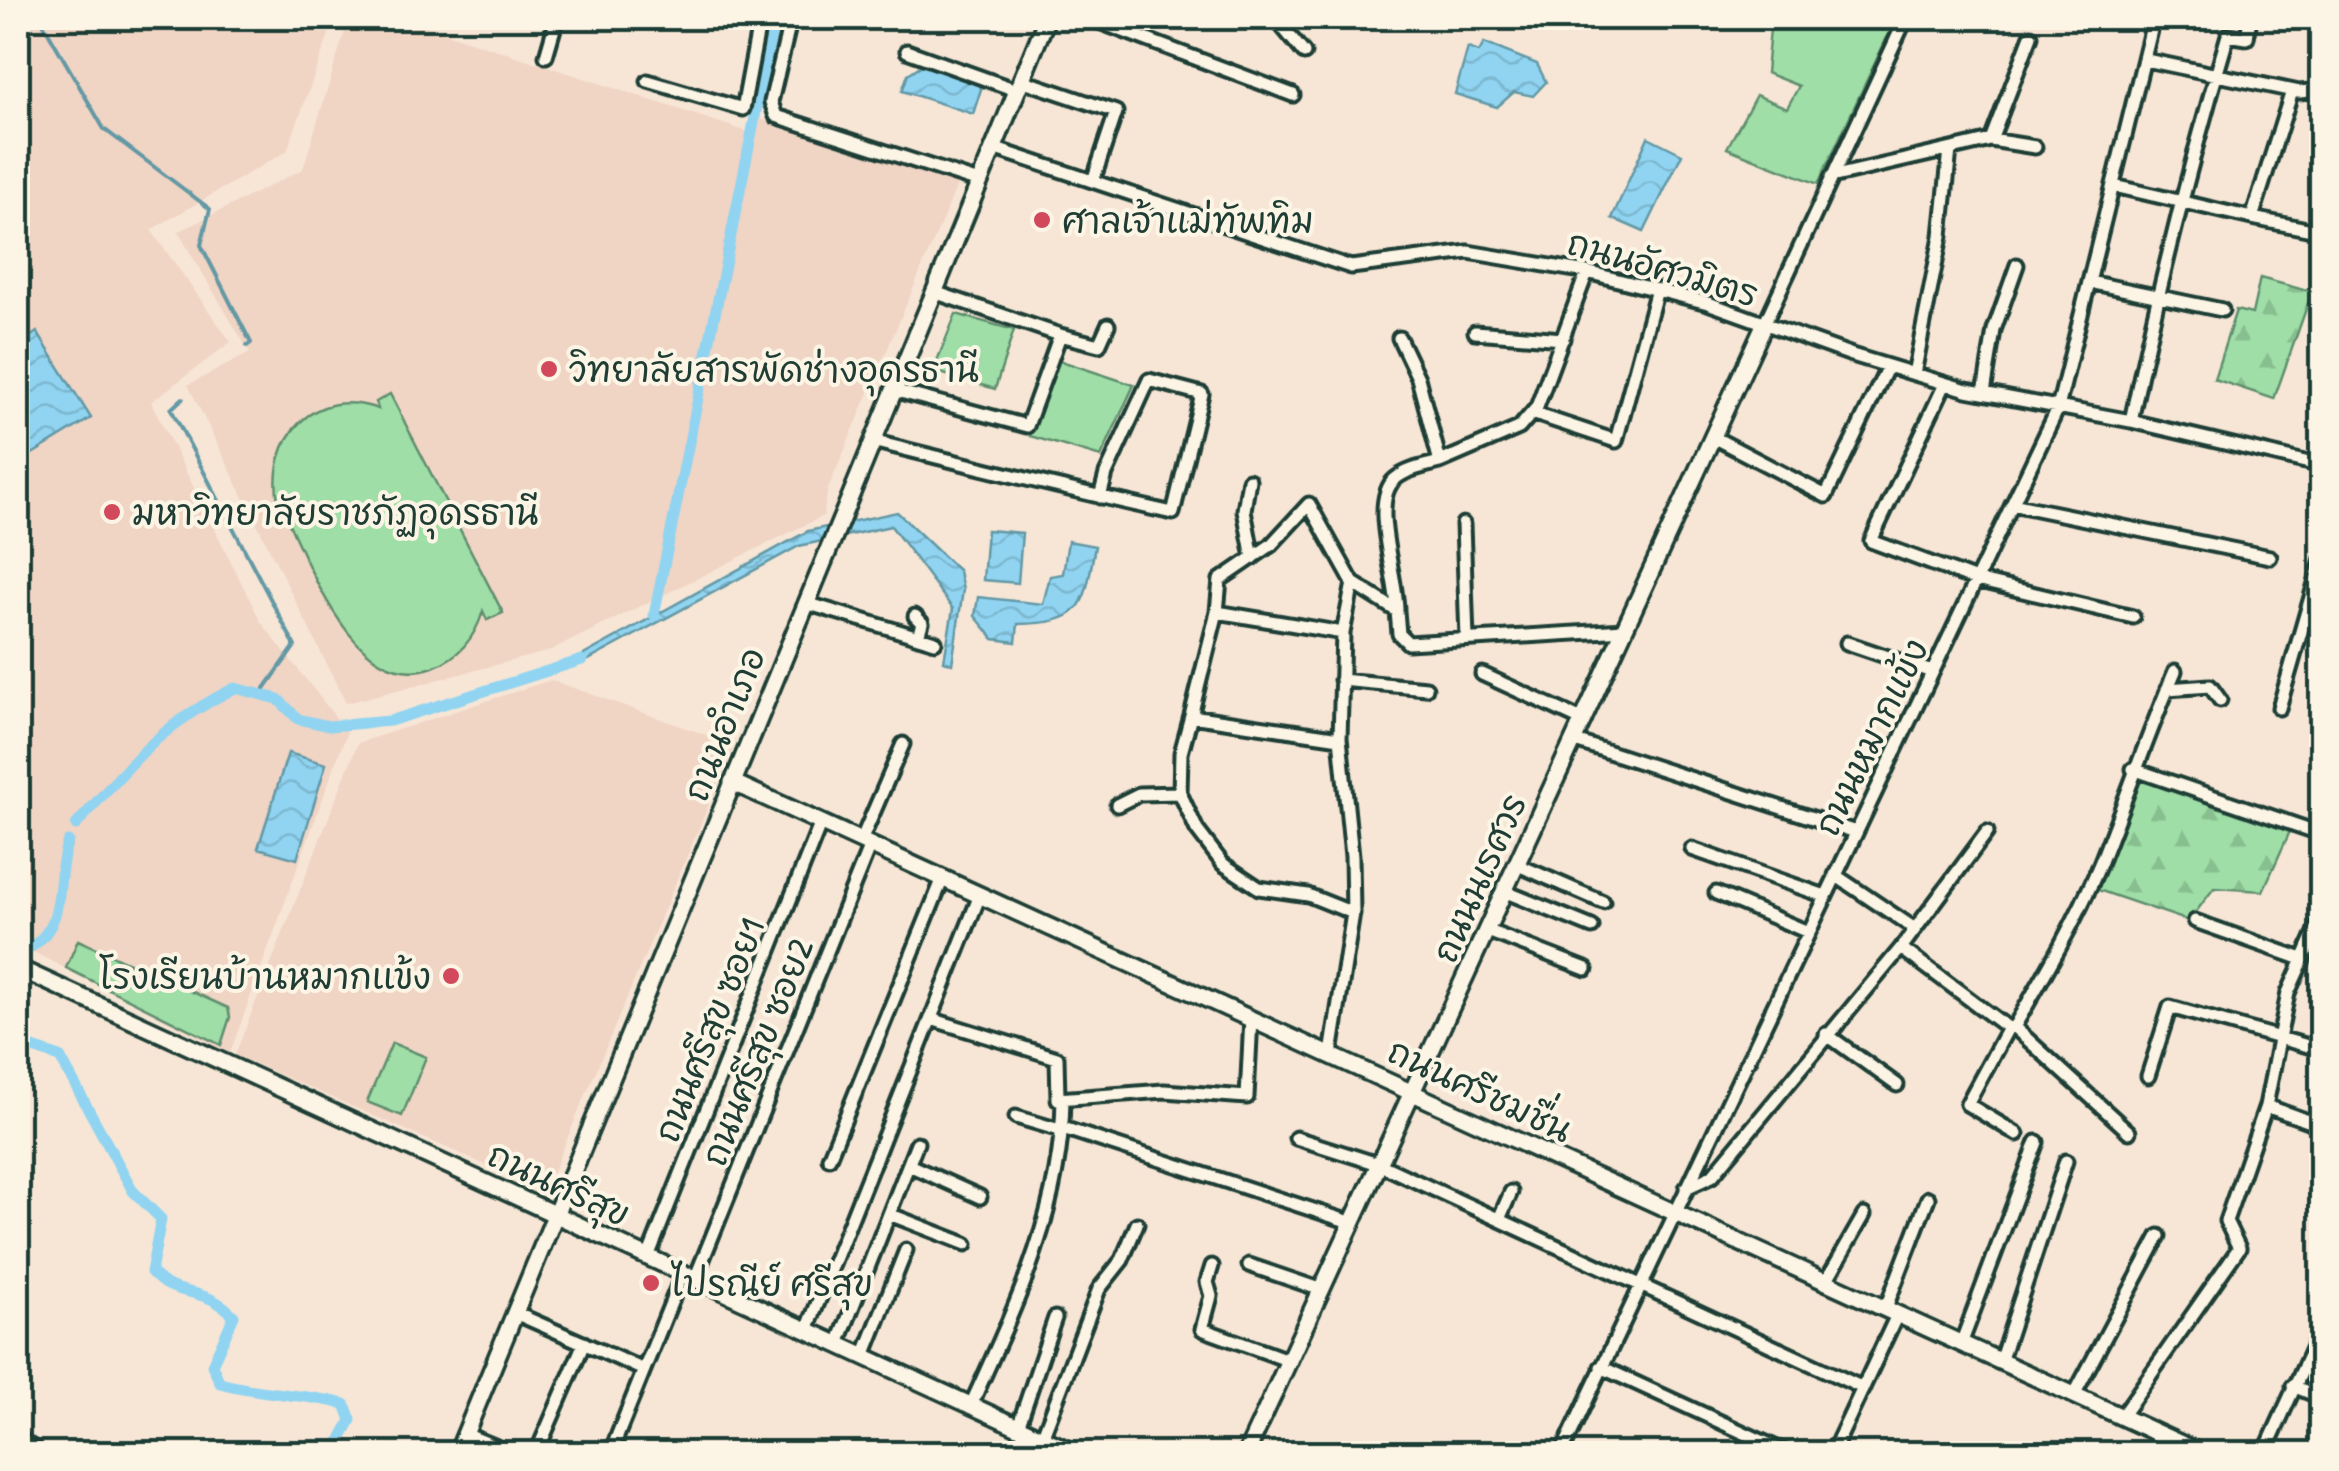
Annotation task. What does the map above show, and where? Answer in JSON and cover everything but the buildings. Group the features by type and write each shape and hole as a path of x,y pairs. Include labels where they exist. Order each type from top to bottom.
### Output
{"main road":[{"path":"18,1441 36,1454"}],"street":[{"path":"546,56 557,18"},
{"path":"648,82 744,109 760,18"},
{"path":"790,18 771,102 776,116 979,182"},
{"name":"ถนนอำเภอ","path":"457,1454 1046,18"},
{"path":"1089,18 1293,95"},
{"path":"1274,18 1304,53"},
{"path":"1764,325 1906,18"},
{"name":"ถนนหมากแข้ง","path":"1562,1454 2058,408 2154,18"},
{"path":"2131,422 2157,298 2216,73 2228,35 2247,38 2250,18"},
{"path":"1991,140 2031,36"},
{"path":"907,51 1116,112 1093,181"},
{"path":"2146,60 2292,91 2322,90"},
{"path":"2252,218 2292,91"},
{"path":"1831,178 1991,140 2035,147"},
{"name":"ถนนอัศวมิตร","path":"993,148 1351,267 1468,252 1587,272 1656,293 1708,303 1945,384 2322,466"},
{"path":"1914,374 1942,236 1950,150"},
{"path":"2114,186 2322,232"},
{"path":"1984,394 1994,330 2018,264"},
{"path":"1587,272 1532,413 1520,428 1398,476 1384,492 1381,514 1395,569 1399,634 1408,643 1625,630"},
{"path":"2089,282 2222,310"},
{"path":"934,292 1099,345 1108,324"},
{"path":"1532,413 1616,441 1656,293"},
{"name":"ถนนนเรศวร","path":"1246,1454 1764,325"},
{"path":"1476,332 1563,339"},
{"path":"893,390 1027,426 1060,335"},
{"path":"1399,338 1418,378 1440,462"},
{"path":"1713,437 1826,496 1888,366"},
{"path":"872,441 1100,497 1174,513 1202,394 1149,380 1106,474 1100,497"},
{"path":"1945,384 1872,541 1976,580 2132,617"},
{"path":"1249,480 1244,510 1253,558"},
{"path":"1353,913 1308,895 1259,888 1223,864 1197,830 1180,793 1182,752 1217,612 1220,580 1253,558 1309,504 1353,583 1397,611"},
{"path":"2012,504 2270,557"},
{"path":"1462,524 1467,639"},
{"path":"2279,708 2322,559"},
{"path":"1330,1054 1353,913 1352,856 1340,738 1343,633 1353,583"},
{"path":"806,604 934,642"},
{"path":"1217,612 1343,633"},
{"path":"916,616 922,623 918,637"},
{"path":"1847,643 1932,672"},
{"path":"2017,1134 1966,1104 2072,924 2100,864 2133,770 2175,670"},
{"path":"1482,674 1584,721"},
{"path":"1342,680 1426,688"},
{"path":"2168,689 2210,686 2220,700"},
{"path":"1191,716 1340,738"},
{"path":"1574,741 1856,832"},
{"name":"ถนนศรีสุข ซอย2","path":"610,1454 689,1276 903,744"},
{"path":"2133,770 2322,834"},
{"name":"ถนนศรีชมชื่น","path":"732,782 2202,1454"},
{"path":"1116,805 1138,794 1180,793"},
{"name":"ถนนศรีสุข ซอย1","path":"648,1258 821,822"},
{"path":"1686,1188 1694,1188 1712,1176 1900,948 1987,832"},
{"path":"1692,849 1825,896"},
{"path":"1518,865 1602,902"},
{"path":"1835,875 1915,929"},
{"path":"829,1158 943,878"},
{"path":"1506,892 1592,927"},
{"path":"1716,893 1808,932"},
{"path":"807,1330 980,895"},
{"path":"2121,1416 2240,1248 2226,1220 2266,1106 2288,993 2302,959 2318,937 2322,917"},
{"path":"2194,921 2302,959"},
{"path":"1488,931 1586,969"},
{"path":"1900,948 2011,1028 2129,1132"},
{"name":"ถนนศรีสุข","path":"18,968 1077,1454"},
{"path":"2148,1076 2170,1006 2322,1050"},
{"path":"931,1018 978,1037 1056,1058 1058,1099 1164,1091 1247,1097 1251,1018"},
{"path":"1826,1034 1897,1085"},
{"path":"972,1405 1035,1257 1056,1184 1064,1098"},
{"path":"2266,1106 2322,1126"},
{"path":"1016,1118 1354,1223"},
{"path":"1296,1138 1381,1165 1863,1388"},
{"path":"838,1344 918,1142"},
{"path":"1961,1344 2037,1142"},
{"path":"2000,1362 2066,1161"},
{"path":"909,1165 980,1198"},
{"path":"1499,1219 1511,1192"},
{"path":"1832,1454 1863,1388 1928,1198"},
{"path":"890,1214 966,1244"},
{"path":"1825,1283 1864,1216"},
{"path":"1042,1438 1099,1290 1122,1260 1138,1224"},
{"path":"2074,1396 2159,1236"},
{"path":"864,1356 906,1250"},
{"path":"1249,1265 1322,1290"},
{"path":"1212,1266 1207,1282 1212,1296 1202,1329 1290,1361"},
{"path":"514,1312 644,1370"},
{"path":"1018,1427 1055,1318"},
{"path":"2264,1454 2322,1326"},
{"path":"536,1454 584,1343"},
{"path":"1600,1367 1790,1454"},
{"path":"2294,1386 2322,1398"},
{"path":"464,1434 514,1454"}],"shaded area":[{"name":"มหาวิทยาลัยราชภัฏอุดรธานี","path":"18,18 335,18 287,151 151,230 231,342 151,402 261,622 347,732 230,1053 18,944"},
{"name":"วิทยาลัยสารพัดช่างอุดรธานี","path":"349,18 400,18 748,132 754,117 961,176 828,489 823,516 550,651 346,703 188,385 250,353 178,232 303,169"},
{"name":"โรงเรียนบ้านหมากแข้ง","path":"551,680 734,745 545,1191 235,1055 358,743"}],"green space":[{"path":"1771,18 1896,18 1818,184 1727,148 1756,95 1787,108 1799,86 1766,73"},
{"path":"2260,278 2312,292 2274,399 2214,379 2236,310 2252,314"},
{"path":"956,314 1014,330 995,389 933,371"},
{"path":"1058,360 1134,385 1101,457 1030,436"},
{"path":"390,394 503,613 487,620 483,611 465,645 433,667 404,670 379,661 356,642 318,585 278,501 276,478 280,457 300,423 315,411 333,405 378,409 376,402"},
{"path":"2135,776 2291,829 2263,891 2214,888 2189,921 2098,890"},
{"path":"78,940 228,1008 230,1017 221,1045 66,968"},
{"path":"392,1043 426,1057 402,1116 367,1102"}],"water":[{"path":"1484,43 1537,64 1546,82 1533,96 1514,92 1497,107 1455,94 1468,48 1479,52"},
{"path":"925,63 983,83 973,114 902,91 908,74"},
{"path":"1648,137 1682,154 1644,232 1612,218"},
{"path":"37,332 91,418 19,462 18,345"},
{"path":"897,512 959,571 963,590 952,664 944,661 953,609 891,526 799,546 583,663 580,657 808,531"},
{"path":"987,530 1022,533 1018,583 983,580"},
{"path":"1068,541 1095,546 1088,583 1078,607 1057,620 1018,624 1016,642 994,639 975,616 978,597 1043,604 1050,576 1063,574"},
{"path":"288,753 326,764 297,859 258,848"}],"waterway":[{"path":"40,18 104,129 210,209 201,245 251,343 247,346"},
{"path":"654,615 775,18"},
{"path":"183,398 171,409 295,646 261,694"},
{"path":"76,825 166,732 235,688 278,699 298,719 329,726 390,721 582,660"},
{"path":"18,946 31,947 51,925 68,841"},
{"path":"18,1043 60,1057 133,1191 161,1219 151,1272 170,1286 212,1300 234,1316 212,1365 220,1383 345,1404 351,1420 333,1454"}],"place":[{"name":"ศาลเจ้าแม่ทัพทิม","path":"1042,220"},
{"name":"วิทยาลัยสารพัดช่างอุดรธานี","path":"549,369"},
{"name":"มหาวิทยาลัยราชภัฏอุดรธานี","path":"112,512"},
{"name":"โรงเรียนบ้านหมากแข้ง","path":"451,976"},
{"name":"ไปรณีย์ ศรีสุข","path":"651,1283"}]}
